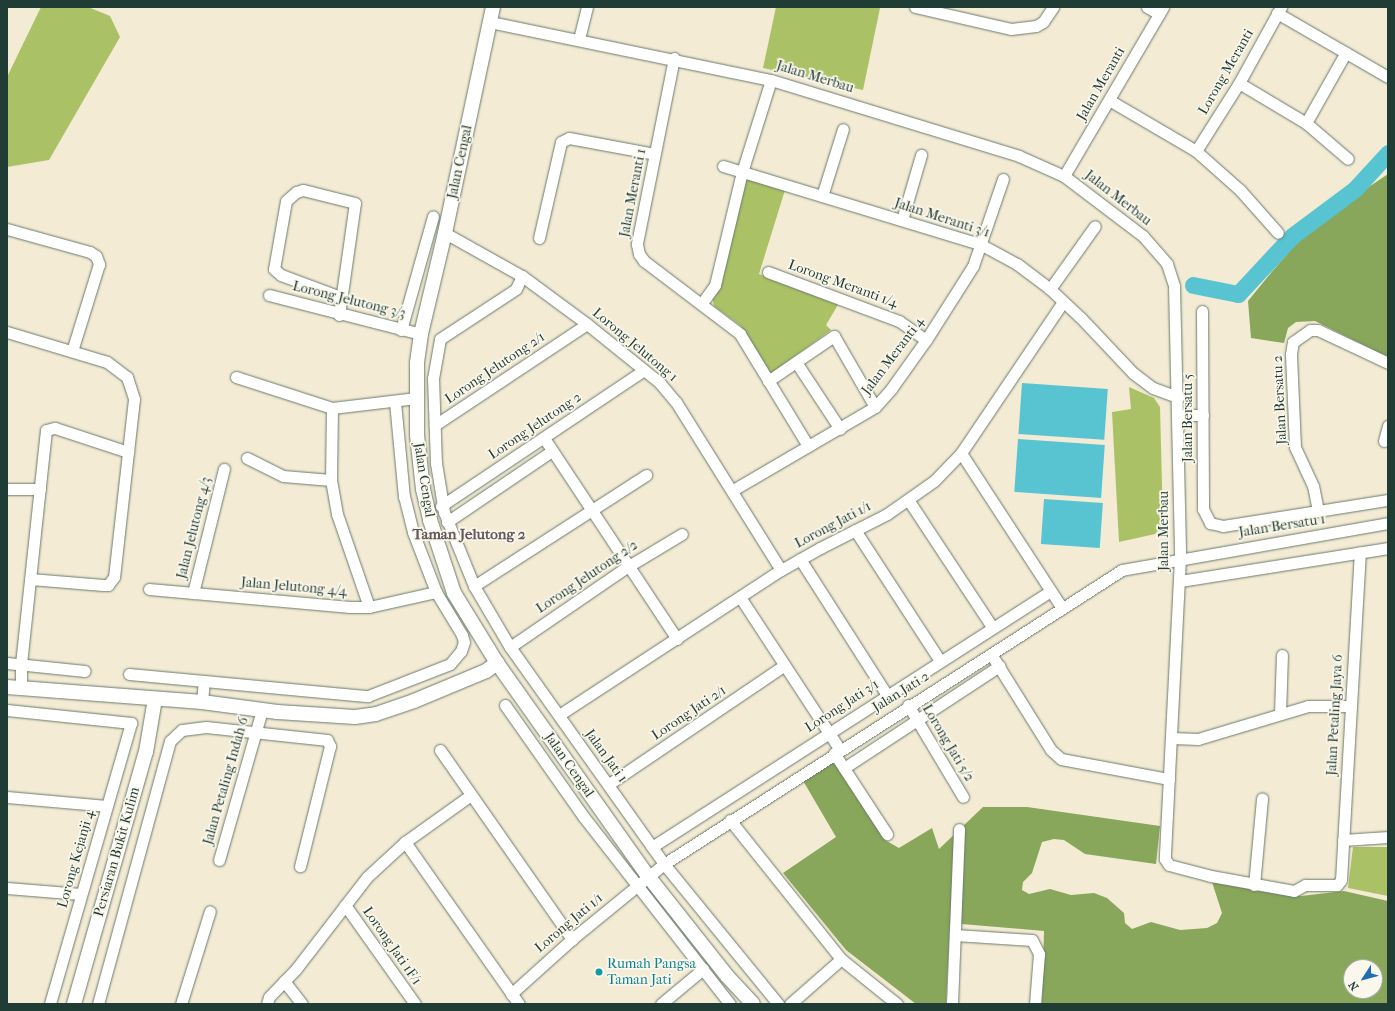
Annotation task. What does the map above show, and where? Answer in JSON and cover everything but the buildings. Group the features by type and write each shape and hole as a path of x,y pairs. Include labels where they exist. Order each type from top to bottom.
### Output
{"street":[{"name":"Jalan Cengal","path":"493,7 445,233 421,334 416,398 419,460 430,520 454,593 497,663 648,876 727,976 753,1004"},
{"path":"579,39 587,7"},
{"path":"915,7 946,10 1011,29 1026,28 1043,22 1053,7"},
{"path":"1148,7 1161,10"},
{"name":"Jalan Meranti","path":"1064,176 1161,10"},
{"path":"1279,10 1388,77"},
{"name":"Lorong Meranti","path":"1196,151 1239,83 1279,10"},
{"name":"Jalan Merbau","path":"490,22 674,58 771,80 1019,156 1064,176 1143,236 1167,264 1174,286 1179,415 1180,581 1165,859 1173,867 1254,885"},
{"path":"1306,123 1346,52"},
{"name":"Jalan Meranti 1","path":"674,58 637,244 639,254 644,261 702,303 740,334 808,446"},
{"path":"702,303 715,285 742,172 771,80"},
{"path":"1239,83 1306,123 1348,159"},
{"path":"1109,100 1196,151 1240,190 1278,233"},
{"path":"822,196 843,129"},
{"path":"540,238 561,142 569,138 655,154"},
{"path":"902,220 921,155"},
{"name":"Jalan Meranti 3/1","path":"723,166 980,244 1017,264 1050,290 1133,373 1153,388 1178,397"},
{"name":"Jalan Meranti 4","path":"733,490 840,429 875,407 926,340 972,266 1003,179"},
{"path":"339,315 340,297 355,203 303,190 296,192 286,201 274,269 281,275 340,297"},
{"path":"401,330 433,216"},
{"path":"1050,290 1095,226"},
{"path":"7,229 90,252 96,256 99,264 72,351"},
{"name":"Lorong Jelutong 1","path":"445,233 522,276 587,324 659,382 676,402 733,490 781,570"},
{"name":"Lorong Meranti 1/4","path":"768,272 899,320 926,340"},
{"name":"Jalan Jati 1","path":"522,276 516,289 440,339 433,378 435,425 444,513 474,586 510,646 609,784 664,864 778,1004"},
{"name":"Lorong Jelutong 3/3","path":"269,295 339,315 421,334"},
{"name":"Lorong Jati 1/1","path":"559,715 781,570 909,501 934,481 961,453 1063,302"},
{"name":"Jalan Bersatu 5","path":"1202,311 1203,509 1210,523 1223,526 1318,511"},
{"name":"Lorong Jelutong 2/1","path":"435,425 587,324"},
{"name":"Jalan Bersatu 2","path":"1318,511 1313,486 1296,447 1291,354 1293,342 1301,334 1310,330 1318,330 1388,363"},
{"path":"7,332 107,362 127,377 134,399 116,572 111,582 103,585 30,579"},
{"path":"768,381 834,336 875,407"},
{"path":"796,362 840,429"},
{"name":"Lorong Jelutong 2","path":"444,513 544,438 644,370"},
{"path":"236,377 332,408 416,398"},
{"path":"129,674 368,696 450,664 461,651 464,642 462,635 436,592 413,532 404,498 395,401"},
{"path":"332,408 331,480 337,514 348,550 369,607"},
{"path":"1179,415 1203,415"},
{"path":"1384,441 1388,426"},
{"path":"128,452 55,428 46,430 21,664 14,688 202,702 262,710 337,717 376,714 486,671 497,663"},
{"path":"544,438 628,567 677,638"},
{"path":"430,520 552,450"},
{"path":"961,453 1062,608"},
{"path":"247,458 283,476 331,480"},
{"name":"Jalan Jelutong 4/3","path":"193,593 224,470"},
{"path":"474,586 646,475"},
{"path":"7,489 40,489"},
{"path":"1318,511 1388,500"},
{"path":"909,501 992,628"},
{"name":"Jalan Bersatu 1","path":"1180,558 1388,523"},
{"path":"855,530 940,661"},
{"name":"Lorong Jelutong 2/2","path":"510,646 628,567 682,534"},
{"path":"1180,581 1388,548"},
{"name":"Jalan Petaling Jaya 6","path":"1254,885 1294,890 1306,886 1337,885 1341,880 1360,552"},
{"name":"Jalan Jati 2","path":"648,876 730,820 908,705 1122,570 1180,558"},
{"path":"800,559 887,695"},
{"name":"Jalan Jelutong 4/4","path":"149,589 369,607 436,592"},
{"name":"Lorong Jati 3/1","path":"652,847 828,732 1050,591"},
{"path":"740,597 828,732 844,768 888,834"},
{"path":"991,654 1051,750 1061,759 1169,779"},
{"path":"1280,714 1282,655"},
{"path":"7,663 85,670"},
{"name":"Lorong Jati 2/1","path":"609,784 785,665"},
{"path":"844,768 999,666"},
{"path":"202,702 204,681"},
{"name":"Persiaran Bukit Kulim","path":"74,1004 146,752 155,699"},
{"path":"505,705 637,886 703,969 724,1002"},
{"name":"Lorong Jati 5/2","path":"908,705 963,796"},
{"path":"1172,738 1198,739 1308,706 1351,706"},
{"name":"Lorong Kejanji 4","path":"7,710 131,723 50,1004"},
{"name":"Jalan Petaling Indah 6","path":"219,860 262,710"},
{"path":"98,1004 170,741 182,730 206,727 327,740 330,746 300,866"},
{"path":"440,750 572,939"},
{"path":"267,1004 269,997 284,981 367,877 405,842 471,795"},
{"path":"7,797 107,806"},
{"path":"1254,885 1262,798"},
{"path":"730,820 841,959 897,1004"},
{"path":"952,1004 959,829"},
{"path":"1343,840 1388,837"},
{"path":"405,842 519,1004"},
{"name":"Lorong Jati 1/1","path":"511,994 572,939 648,876"},
{"path":"7,888 81,894"},
{"name":"Lorong Jati 1F/1","path":"345,905 415,1004"},
{"path":"181,1004 210,911"},
{"path":"955,935 1032,940 1036,945 1039,954 1035,1004"},
{"path":"790,1004 841,959"},
{"path":"661,1004 703,969"},
{"path":"284,981 302,1004"}],"green space":[{"path":"41,7 88,7 110,16 120,37 49,160 7,167 7,77"},
{"path":"776,7 880,8 863,90 763,68"},
{"path":"1388,174 1388,357 1315,321 1296,322 1288,328 1284,343 1251,338 1248,301 1270,274 1302,237 1354,197"},
{"path":"746,177 785,190 759,274 839,303 826,325 831,330 770,374 741,326 714,306 712,297"},
{"path":"1129,387 1154,398 1160,407 1163,524 1155,534 1119,542 1112,412 1131,409"},
{"path":"834,758 885,840 899,848 932,828 939,849 983,807 1027,807 1160,826 1156,864 1085,854 1064,840 1054,839 1042,842 1032,873 1023,882 1022,890 1029,894 1050,889 1071,895 1094,893 1107,898 1124,913 1125,923 1132,929 1151,922 1180,930 1207,928 1217,923 1222,913 1212,882 1301,896 1344,891 1388,901 1388,1004 1042,1004 1044,931 950,923 946,1004 916,1004 846,950 783,873 836,837 802,779"},
{"path":"1353,847 1388,847 1388,896 1348,888"}],"water":[{"path":"1022,383 1108,389 1104,440 1018,434"},
{"path":"1018,439 1105,445 1101,498 1014,492"},
{"path":"1044,499 1103,503 1100,548 1041,544"}],"waterway":[{"path":"1193,285 1238,294 1292,236 1355,189 1388,153"}],"place":[{"name":"Rumah Pangsa Taman Jati","path":"599,972"}],"district":[{"name":"Taman Jelutong 2","path":"469,535"}]}
